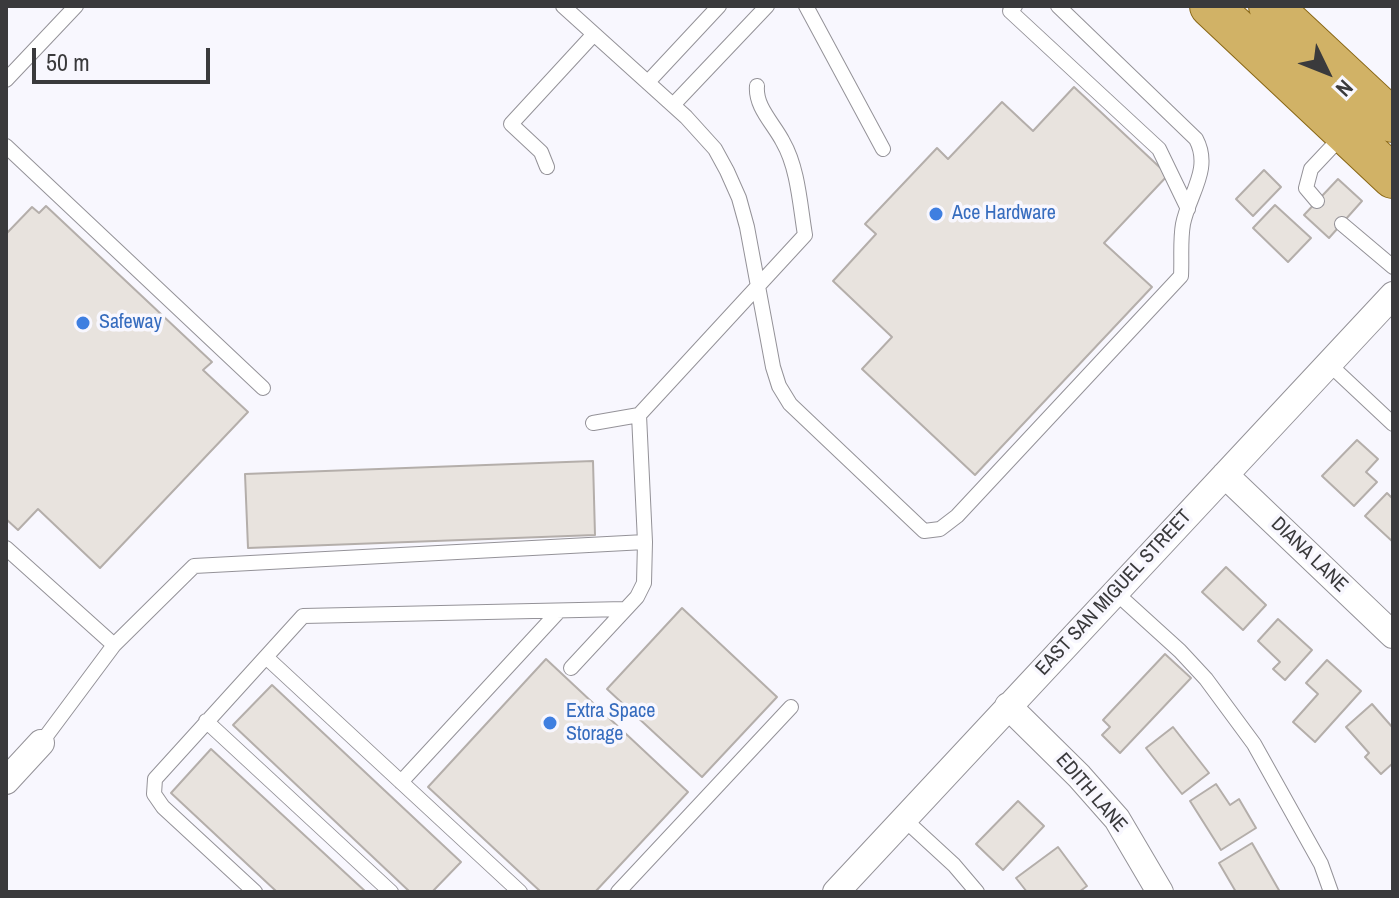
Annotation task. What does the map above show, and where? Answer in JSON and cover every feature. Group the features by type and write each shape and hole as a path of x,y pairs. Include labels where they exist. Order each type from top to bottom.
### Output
{"main road":[{"path":"1211,6 1393,177"},
{"path":"1270,6 1393,121"}],"street":[{"name":"EAST SAN MIGUEL STREET","path":"836,892 1393,295"},
{"name":"DIANA LANE","path":"1225,475 1393,635"},
{"name":"EDITH LANE","path":"1008,706 1079,776 1117,819 1160,892"},
{"path":"6,781 41,743"}],"lane":[{"path":"6,80 76,6"},
{"path":"563,6 673,105 715,149 739,198 747,227 779,386 790,404 924,531 940,529 957,516 1181,276 1183,224 1203,168 1203,150 1196,139 1058,6"},
{"path":"648,82 719,6"},
{"path":"673,105 767,6"},
{"path":"806,6 883,149"},
{"path":"1012,9 1159,149 1188,209"},
{"path":"547,167 541,152 511,124 594,34"},
{"path":"593,423 639,415 805,235 798,190 786,146 756,98 757,86"},
{"path":"1317,201 1306,188 1311,169 1346,132"},
{"path":"6,146 263,388"},
{"path":"1342,224 1393,267"},
{"path":"1329,364 1393,424"},
{"path":"571,668 637,597 644,583 639,415"},
{"path":"41,743 114,645 194,566 645,542"},
{"path":"6,548 114,645"},
{"path":"1115,592 1206,679 1245,732 1301,826 1321,864 1331,892"},
{"path":"255,892 163,807 154,794 155,779 303,616 625,609"},
{"path":"401,782 559,611"},
{"path":"266,657 520,892"},
{"path":"618,892 791,707"},
{"path":"206,721 391,892"},
{"path":"904,819 954,865 977,892"}],"building":[{"path":"1074,87 1168,175 1104,243 1152,287 975,475 862,369 892,337 833,281 876,234 865,224 937,148 948,159 1002,102 1033,131"},
{"path":"1264,170 1281,187 1253,216 1236,199"},
{"path":"1338,179 1362,201 1329,238 1304,215"},
{"path":"1275,205 1311,238 1288,262 1253,228"},
{"path":"46,206 212,362 203,370 248,412 100,568 38,509 18,530 6,519 6,234 32,207 39,213"},
{"path":"1357,440 1378,459 1366,472 1377,482 1354,506 1322,476"},
{"path":"593,461 595,535 248,548 245,474"},
{"path":"1387,493 1393,499 1393,542 1365,516"},
{"path":"1226,567 1266,605 1243,630 1202,592"},
{"name":"Extra Space Storage","path":"682,608 777,697 702,777 607,689"},
{"path":"1278,619 1312,650 1285,680 1273,669 1280,662 1258,641"},
{"path":"1165,654 1191,678 1120,753 1102,735 1110,727 1103,720"},
{"name":"Extra Space Storage","path":"546,659 688,792 595,892 541,892 428,787"},
{"path":"1327,660 1361,691 1315,742 1293,722 1318,694 1306,683"},
{"path":"272,685 461,862 432,892 410,892 233,725"},
{"path":"1372,704 1393,728 1393,763 1381,774 1365,757 1369,753 1346,727"},
{"path":"1173,727 1209,773 1182,794 1146,748"},
{"path":"211,749 366,892 277,892 171,793"},
{"path":"1216,784 1230,805 1239,799 1256,828 1221,850 1190,801"},
{"path":"1018,801 1044,826 1003,870 976,844"},
{"path":"1252,843 1280,892 1236,892 1219,863"},
{"path":"1058,847 1087,886 1079,892 1027,892 1016,878"}],"place":[{"name":"Ace Hardware","path":"936,214"},
{"name":"Safeway","path":"83,323"},
{"name":"Extra Space Storage","path":"550,723"}]}
